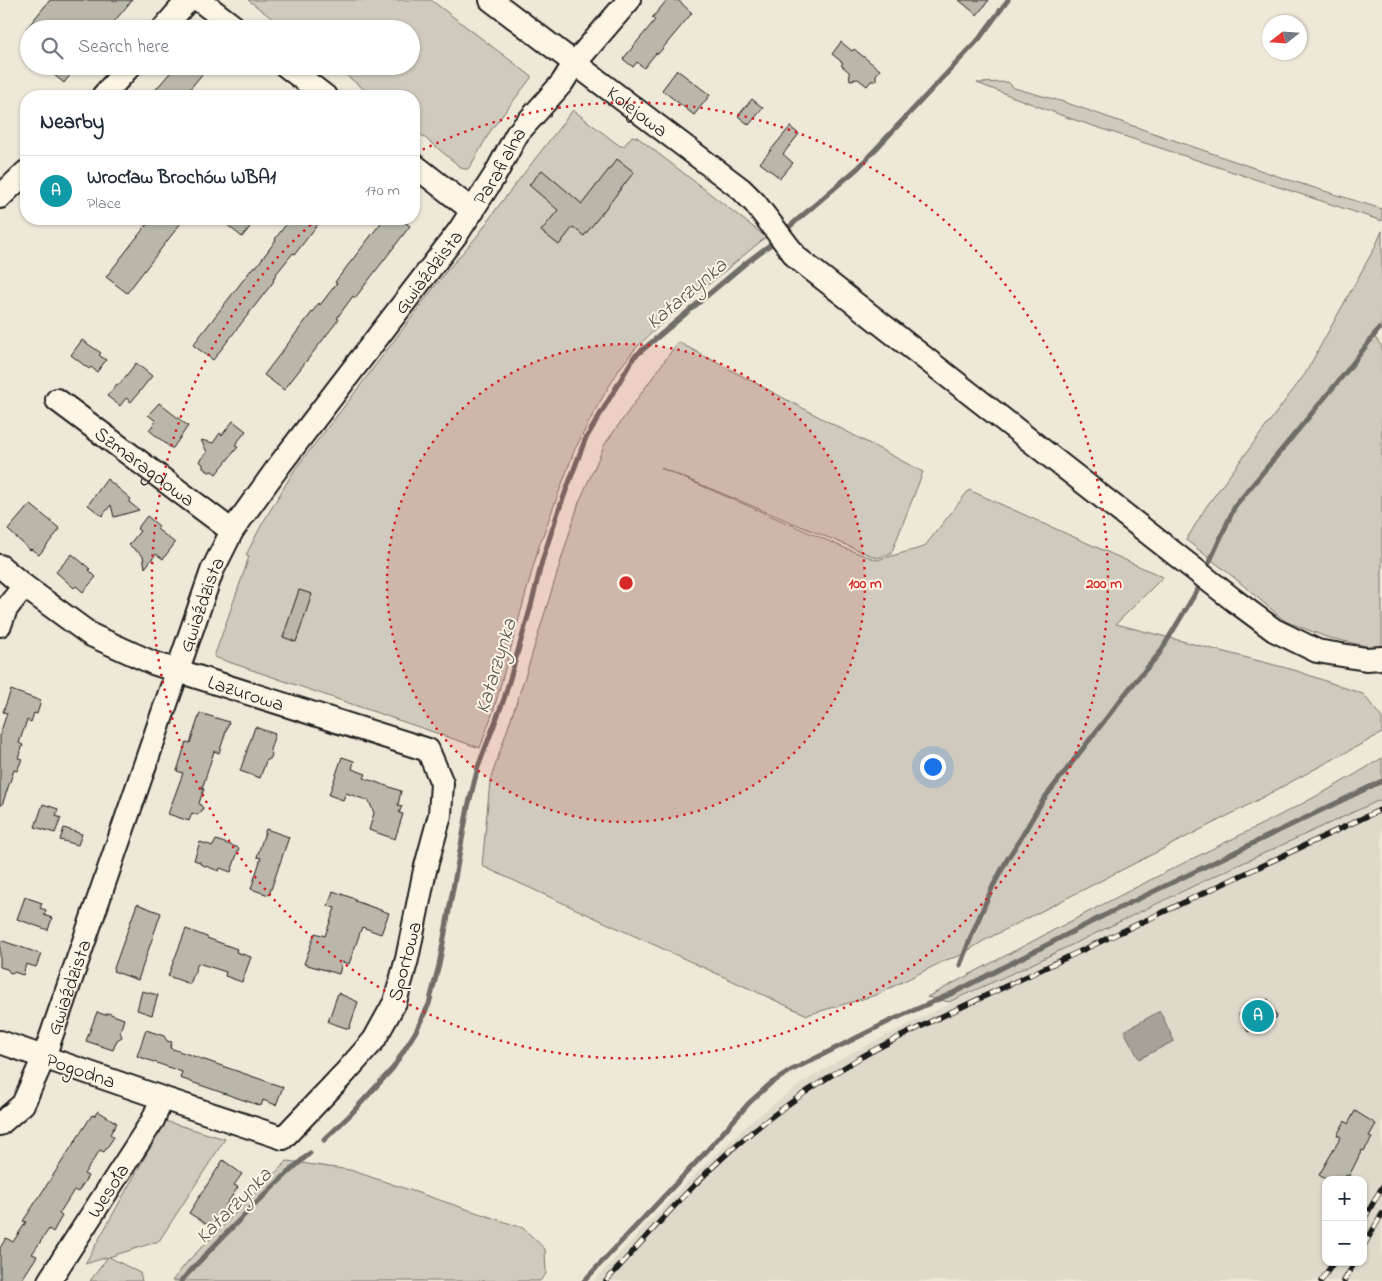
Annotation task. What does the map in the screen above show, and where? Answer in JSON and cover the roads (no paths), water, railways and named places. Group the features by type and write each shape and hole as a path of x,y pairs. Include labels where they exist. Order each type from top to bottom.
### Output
{"street":[{"path":"171,20 188,0"},
{"path":"199,0 225,20"},
{"name":"Kolejowa","path":"491,0 741,189 755,203 797,258 1234,602 1274,630 1317,650 1366,659 1382,658"},
{"name":"Parafialna","path":"420,170 473,211 517,134 562,83 574,64 629,0"},
{"path":"108,90 122,75"},
{"path":"298,75 317,90"},
{"path":"0,197 20,178"},
{"name":"Gwiaździsta","path":"0,1124 23,1104 44,1057 212,571 232,532 281,463 473,211"},
{"name":"Szmaragdowa","path":"57,400 232,532"},
{"name":"Lazurowa","path":"0,566 91,635 153,663 428,750"},
{"path":"0,625 6,609 24,586"},
{"name":"Sportowa","path":"283,1138 374,1040 395,1002 408,958 425,870 440,815 442,783 428,750"},
{"name":"Pogodna","path":"0,1042 283,1138"},
{"name":"Wesoła","path":"50,1281 153,1120 162,1098"}],"waterway":[{"name":"Katarzynka","path":"789,227 858,168 979,39 1008,0"},
{"name":"Katarzynka","path":"324,1140 351,1114 393,1068 416,1031 429,1004 439,965 468,807 478,767 504,699 542,561 585,440 634,357 771,244"},
{"path":"1209,563 1235,506 1346,372 1379,329"},
{"path":"960,965 993,886 1043,800 1129,689 1159,654 1198,589"},
{"path":"584,1281 704,1154 749,1103 770,1084 790,1071 892,1020 955,992 1103,916 1382,781"},
{"name":"Katarzynka","path":"181,1281 276,1184 310,1153"}],"railway":[{"path":"606,1281 676,1204 732,1149 777,1112 844,1067 932,1021 1382,809"},
{"path":"1367,1214 1382,1187"},
{"path":"1367,1240 1382,1214"},
{"path":"1321,1281 1331,1266"},
{"path":"1344,1281 1353,1266"}],"place":[{"name":"Wrocław Brochów WBA1","path":"1258,1016"}]}
